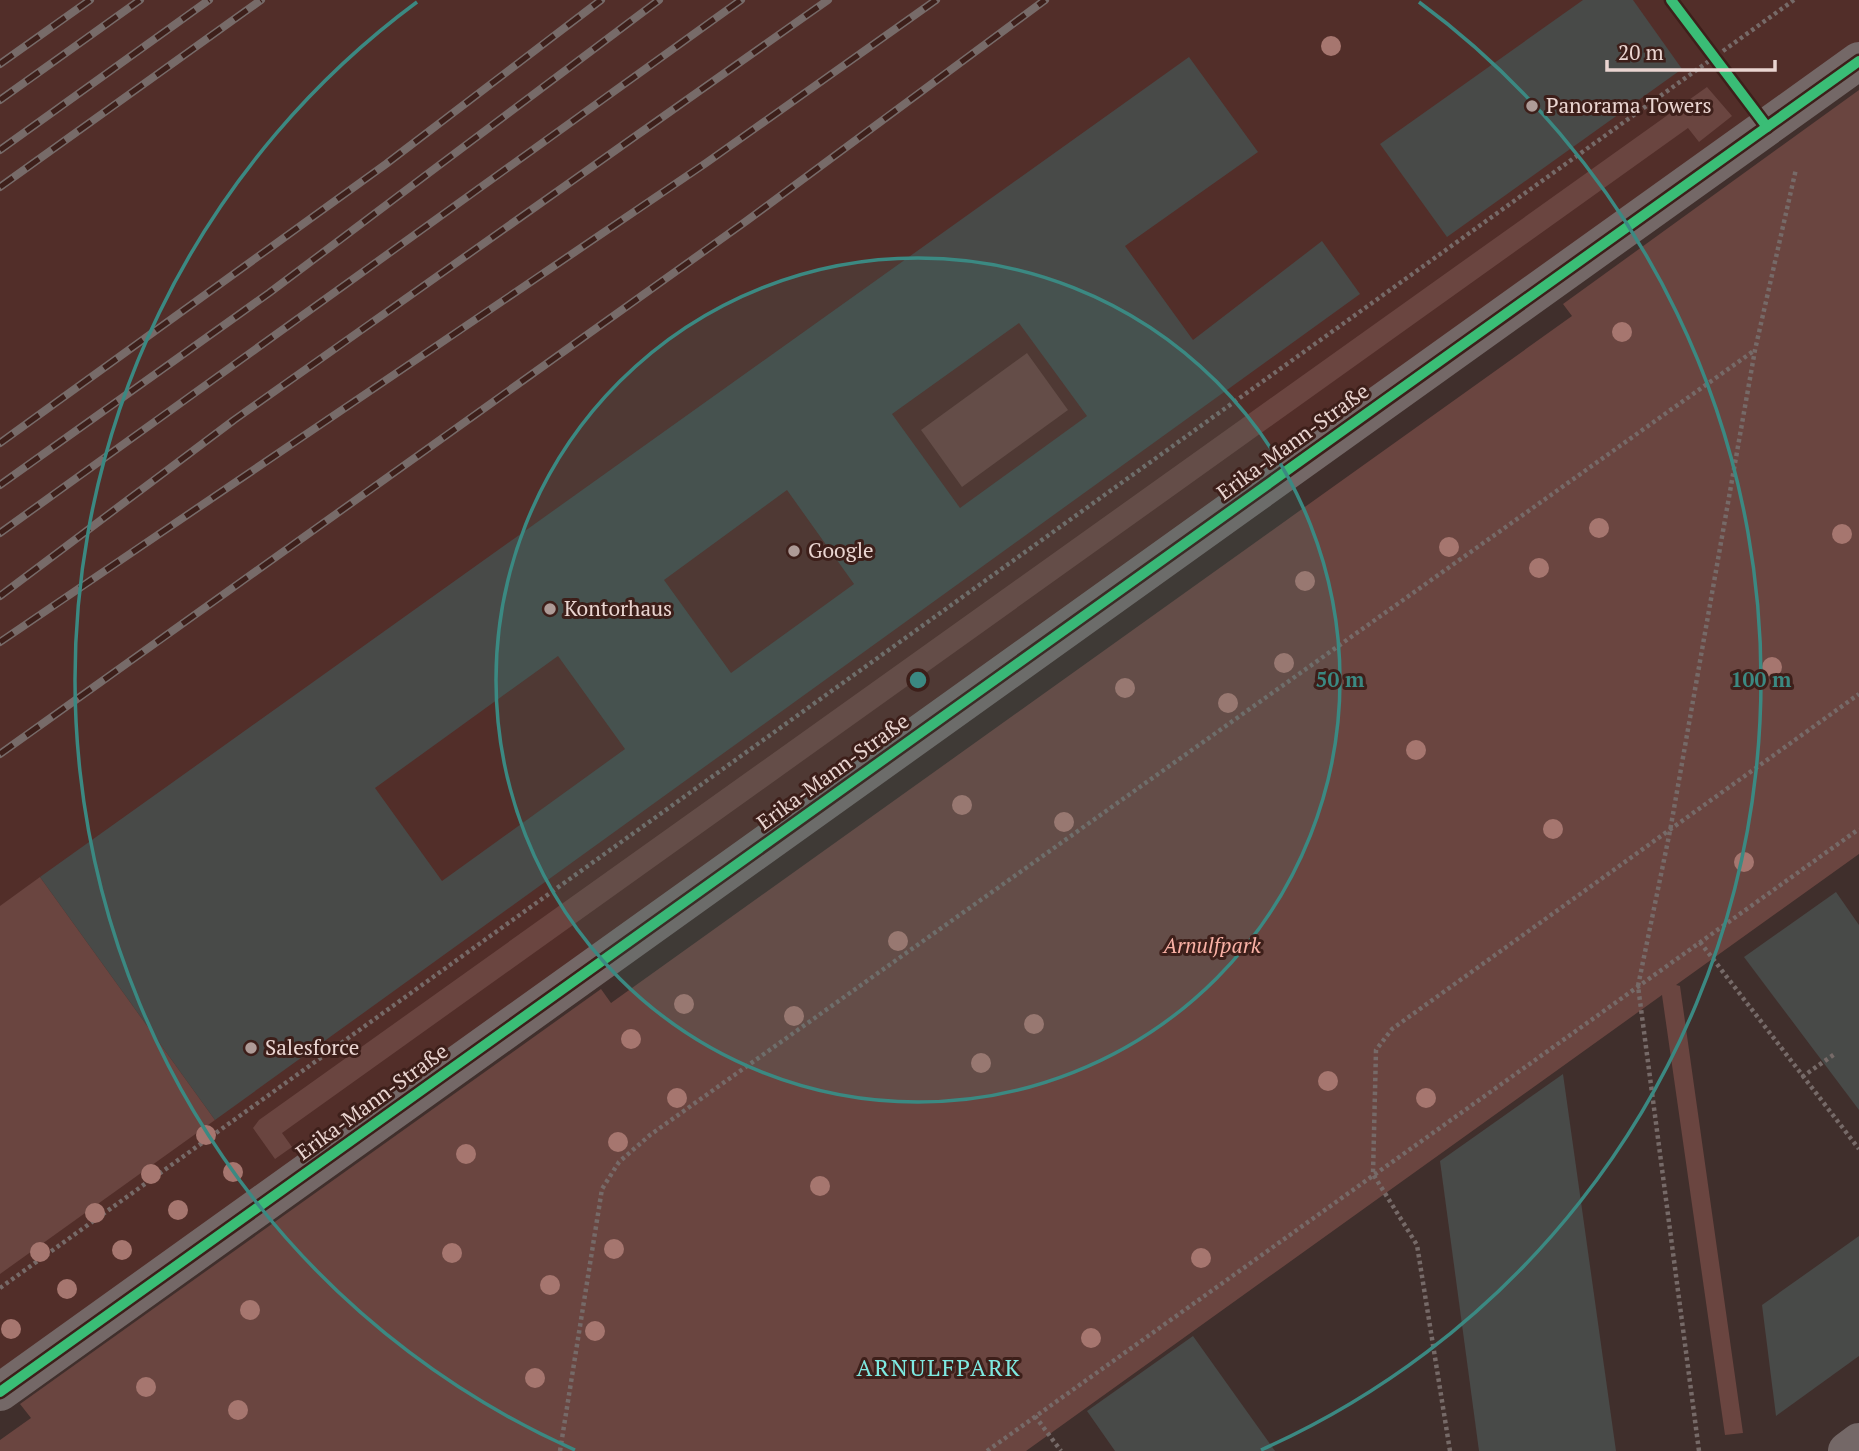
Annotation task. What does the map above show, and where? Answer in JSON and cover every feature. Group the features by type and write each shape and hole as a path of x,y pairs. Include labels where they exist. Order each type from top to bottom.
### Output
{"street":[{"name":"Erika-Mann-Straße","path":"0,1392 1859,61"},
{"path":"1847,1451 1859,1442"}],"path":[{"path":"0,1288 1794,0"},
{"path":"1699,1451 1639,986 1670,831 1755,350 1797,165 1768,127"},
{"path":"560,1451 602,1189 619,1162 650,1135 1755,350"},
{"path":"1450,1451 1417,1245 1373,1174 1376,1050 1385,1035 1859,694"},
{"path":"987,1451 1859,829"},
{"path":"1700,942 1859,1149"},
{"path":"1802,1077 1836,1053"},
{"path":"1035,1416 1060,1451"},
{"path":"998,1443 1003,1451"}],"shaded area":[{"path":"0,0 1859,0 1859,49 0,1370"}],"green space":[{"path":"1707,87 1732,116 1699,142 1688,128 282,1133 292,1147 275,1159 253,1128 259,1120"},
{"name":"Arnulfpark","path":"1859,90 1859,854 1676,985 1680,986 1743,1433 1725,1435 1662,995 1026,1451 0,1451 0,1440 31,1418 20,1404 601,989 611,1003 1572,316 1563,304"},
{"path":"1027,353 1068,410 962,487 921,430"},
{"path":"40,877 215,1120 0,1274 0,906"}],"building":[{"name":"Panorama Towers","path":"1583,0 1633,0 1682,69 1447,237 1380,144"},
{"name":"Kontorhaus","path":"1189,57 1258,152 1125,246 1193,340 1322,241 1360,294 215,1120 40,877","holes":["1019,323 1087,416 960,508 892,414","787,490 854,584 731,673 664,580","558,656 625,749 442,881 375,788"]},
{"path":"1836,892 1859,925 1859,1110 1744,957"},
{"path":"1563,1074 1616,1451 1479,1451 1440,1161"},
{"path":"1859,1236 1859,1356 1776,1416 1762,1305"},
{"path":"1193,1336 1275,1451 1115,1451 1087,1411"}],"railway":[{"path":"0,64 90,0"},
{"path":"0,100 140,0"},
{"path":"0,150 209,0"},
{"path":"0,187 261,0"},
{"path":"0,443 386,164 601,0"},
{"path":"0,485 269,293 659,0"},
{"path":"0,533 741,0"},
{"path":"0,596 234,420 828,0"},
{"path":"0,642 706,163 936,0"},
{"path":"0,754 745,222 1045,0"}],"cycle path":[{"path":"1671,0 1767,127"},
{"path":"0,1392 1859,61"}],"place":[{"name":"Panorama Towers","path":"1532,106"},
{"name":"Google","path":"794,551"},
{"name":"Kontorhaus","path":"550,609"},
{"name":"Salesforce","path":"251,1048"}],"district":[{"name":"ARNULFPARK","path":"939,1368"}]}
